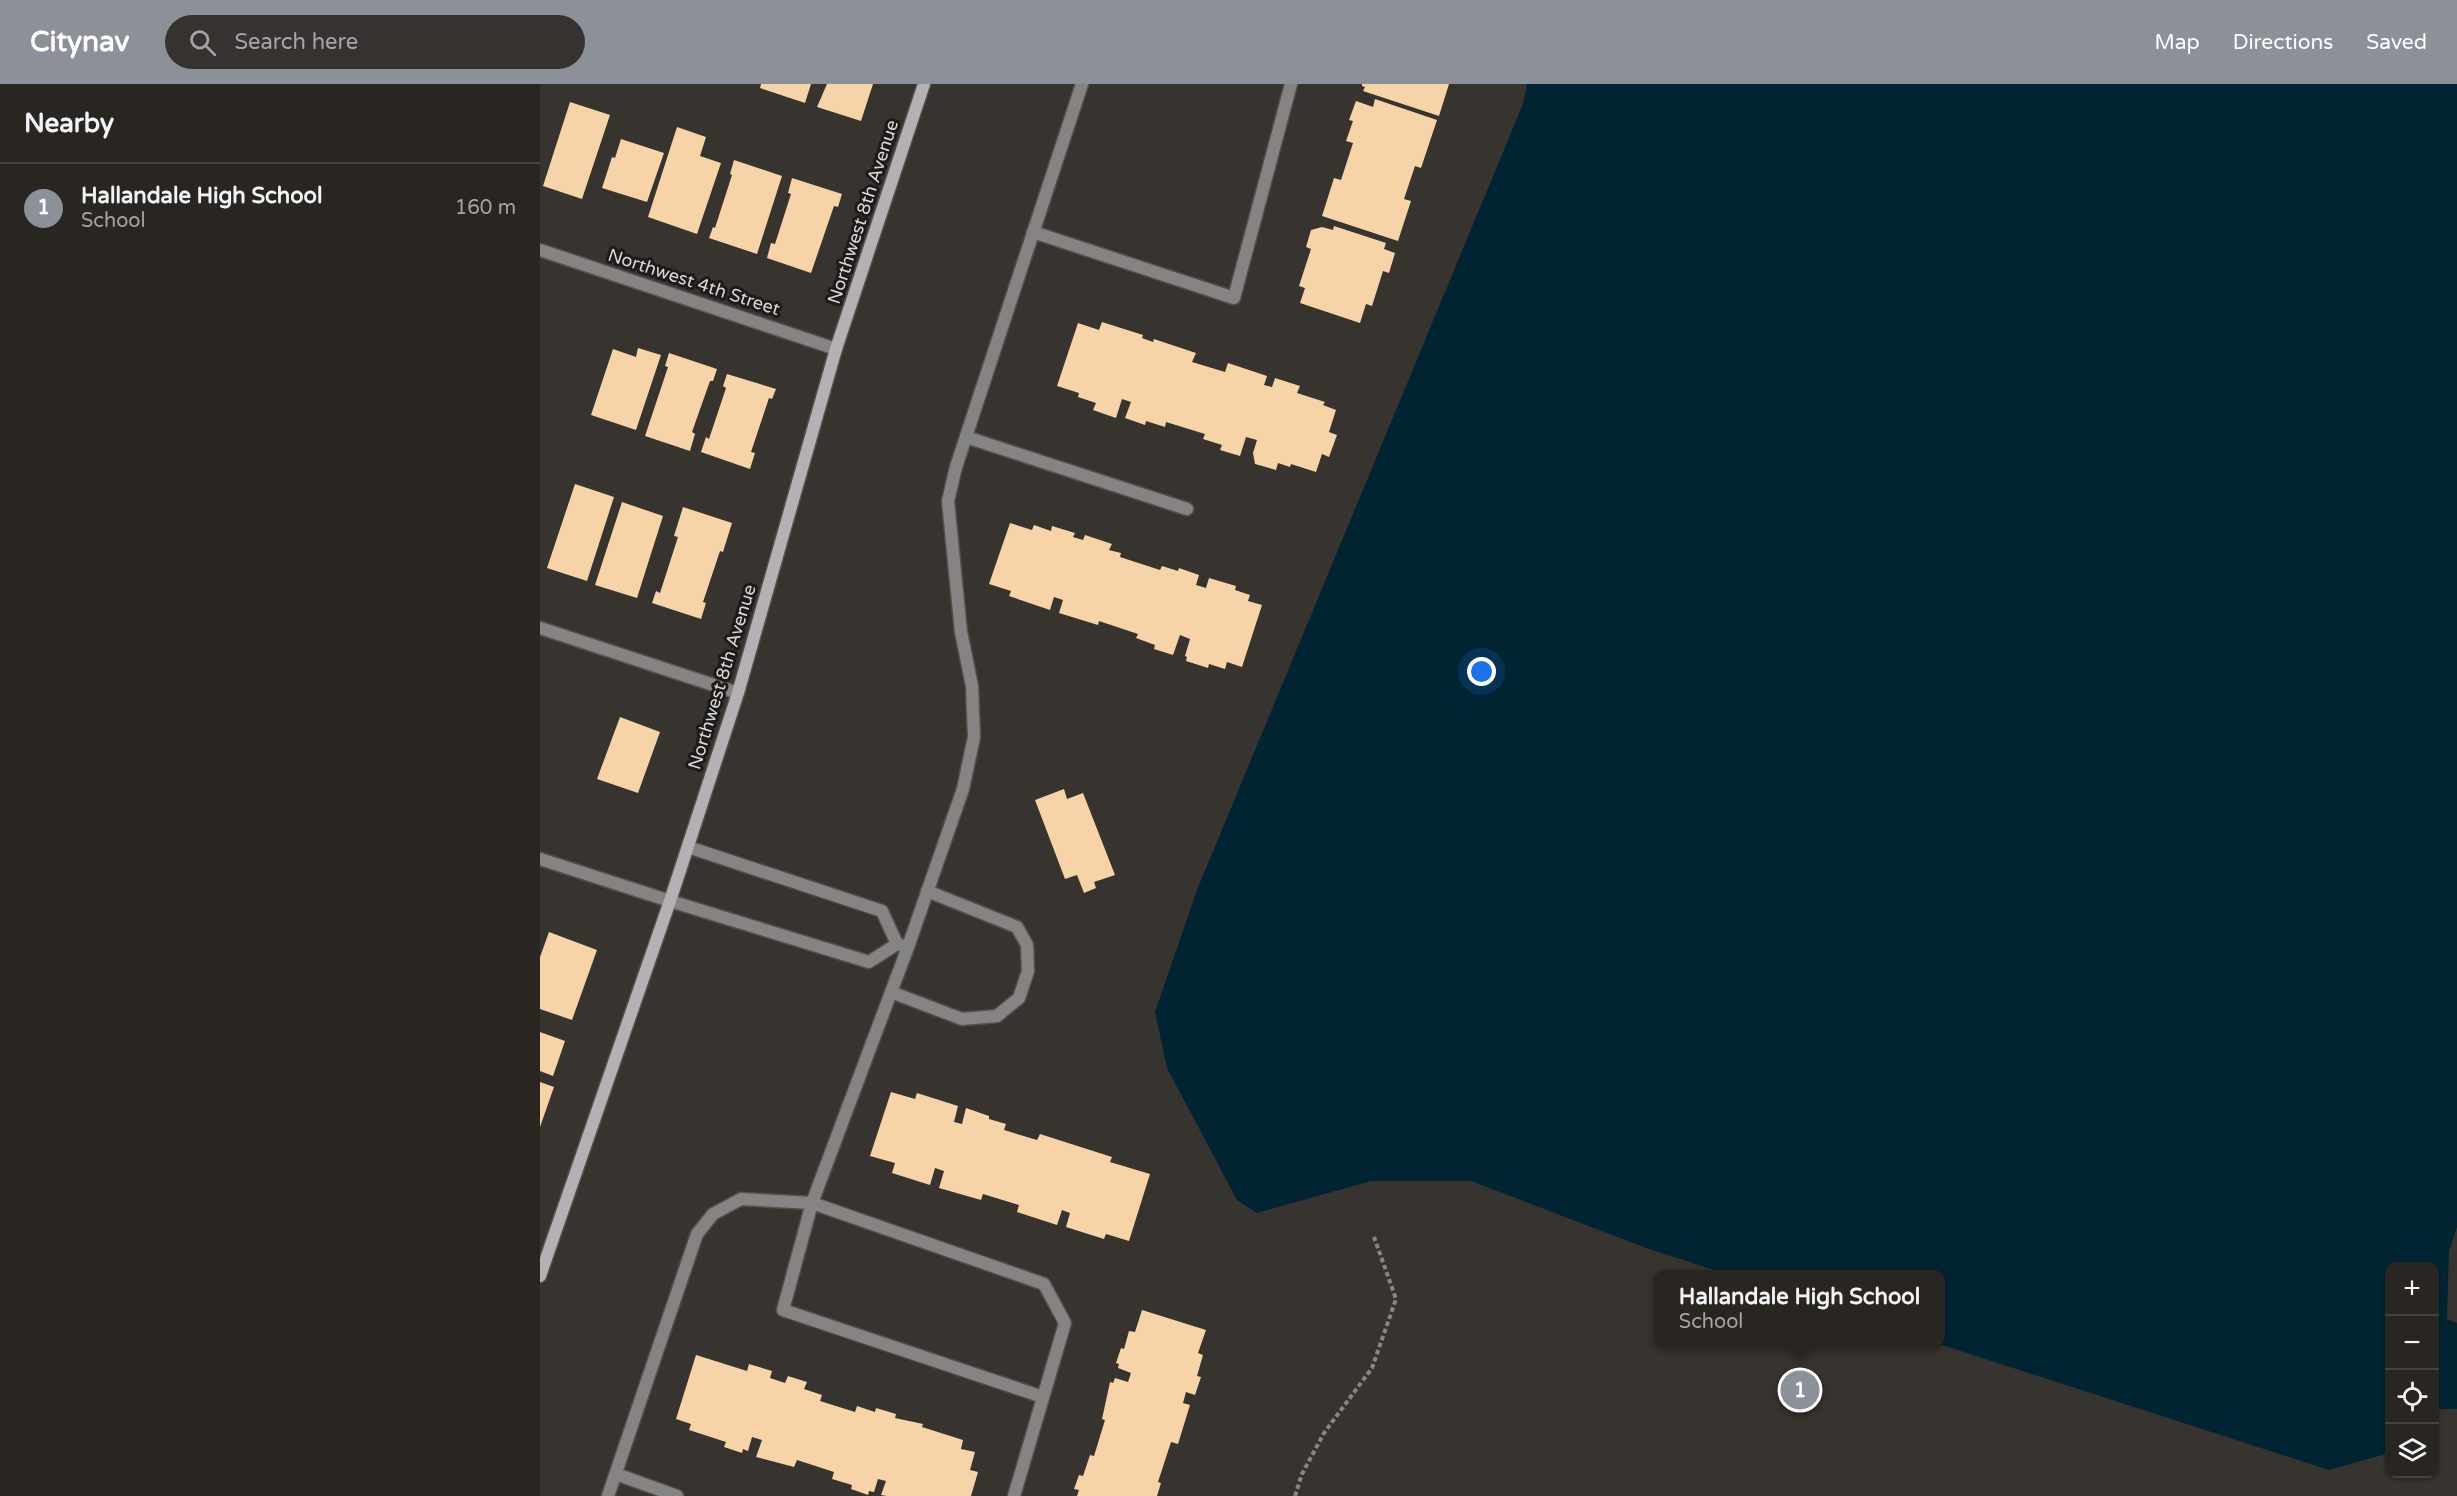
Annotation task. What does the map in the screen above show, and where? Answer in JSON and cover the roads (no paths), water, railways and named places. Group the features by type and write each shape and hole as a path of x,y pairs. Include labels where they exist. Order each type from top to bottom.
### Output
{"street":[{"name":"Northwest 8th Avenue","path":"540,1276 670,901 738,693 836,349 924,84"},
{"path":"1043,1397 783,1310 812,1203 891,992 902,946 927,891 963,789 974,737 972,686 961,632 948,501 966,436 1082,84"},
{"path":"1033,232 1234,298 1291,84"},
{"name":"Northwest 4th Street","path":"540,250 836,349"},
{"path":"966,436 1187,509"},
{"path":"540,628 738,693"},
{"path":"687,848 882,911 902,946"},
{"path":"540,859 869,962 902,946"},
{"path":"891,992 963,1019 997,1016 1019,998 1028,971 1027,945 1017,927 927,891"},
{"path":"608,1496 697,1234 713,1214 741,1199 812,1203 1044,1284 1065,1323 1014,1496"},
{"path":"616,1474 677,1496"}],"water":[{"path":"1527,84 2457,84 2457,1227 2449,1251 2447,1319 2457,1323 2457,1409 2439,1409 2439,1262 2385,1262 2385,1454 2329,1470 1945,1346 1945,1270 1715,1270 1646,1248 1471,1181 1371,1181 1257,1213 1237,1200 1167,1068 1155,1012 1197,890 1523,104"}],"place":[{"name":"Hallandale High School","path":"1800,1390"}]}
